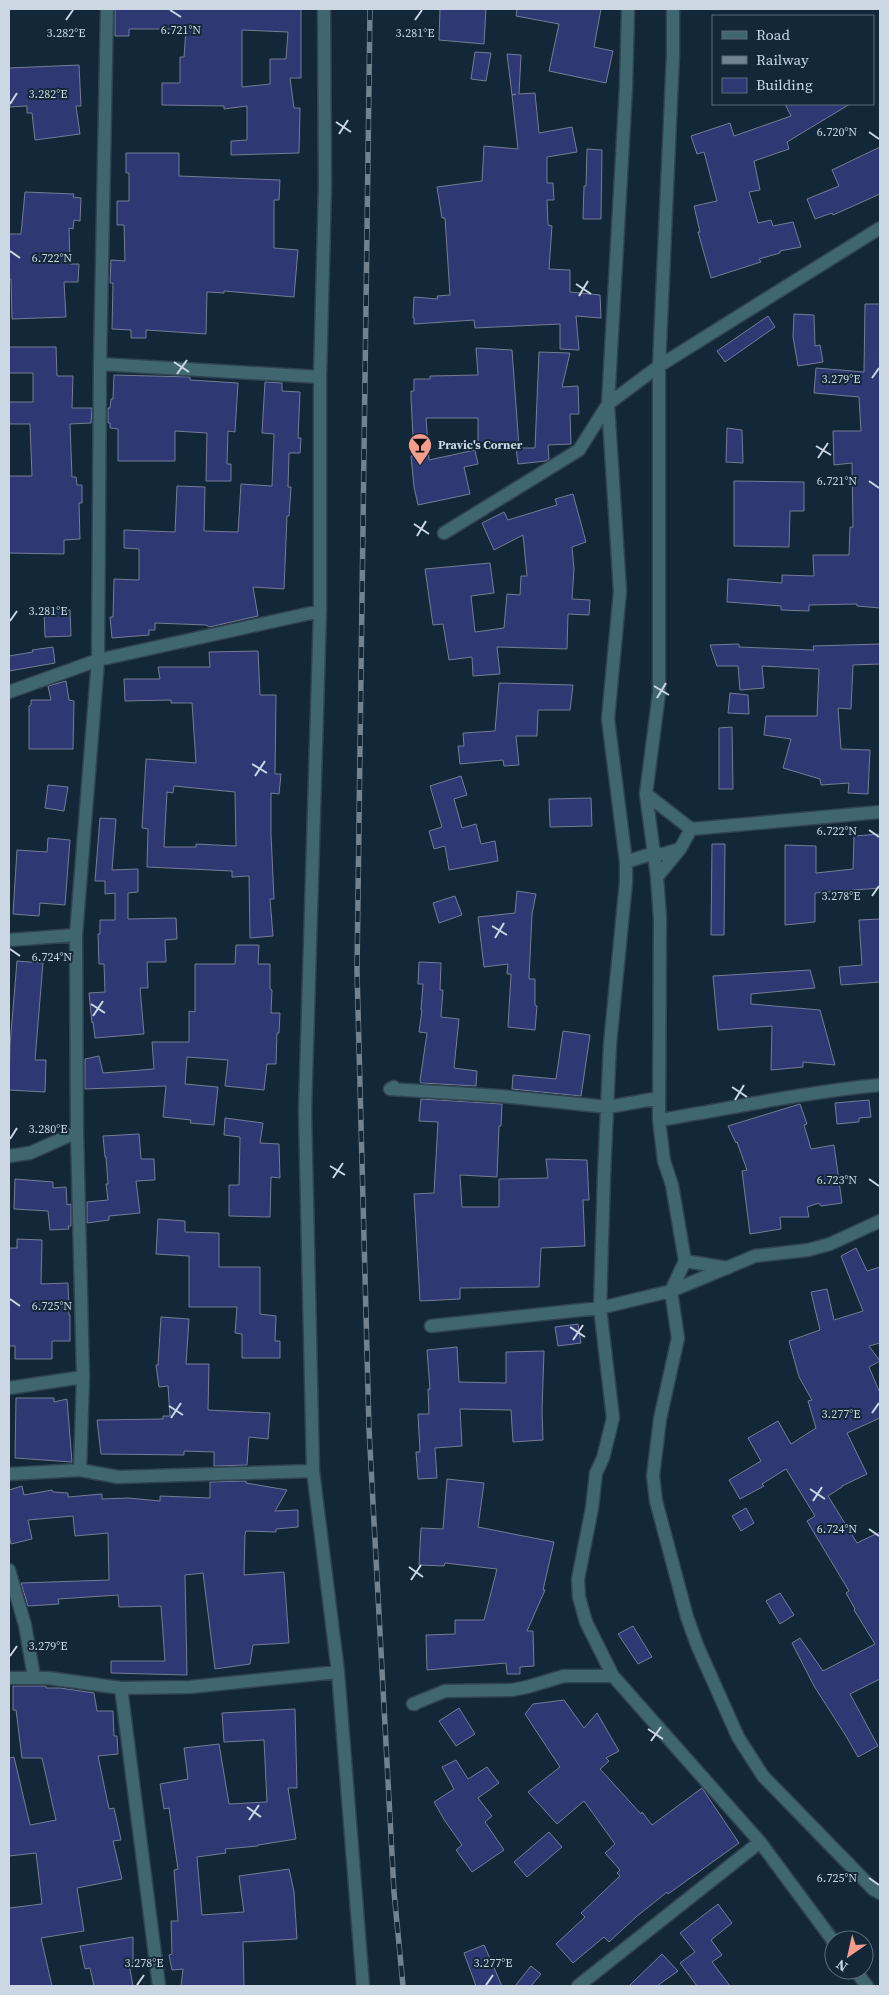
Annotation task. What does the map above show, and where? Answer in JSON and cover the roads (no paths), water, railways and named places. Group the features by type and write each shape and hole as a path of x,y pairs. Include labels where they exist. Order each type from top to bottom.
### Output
{"street":[{"path":"80,1470 83,1377 77,1132 76,935 98,660 100,364 107,9"},
{"path":"324,9 325,186 320,377 320,611 305,1111 313,1471 338,1672 363,1986"},
{"path":"628,9 626,87 608,404 620,591 608,720 626,862 626,882 610,1044 600,1308 613,1418 603,1458 596,1473 592,1508 578,1579 579,1597 586,1622 613,1676 760,1842 825,1930"},
{"path":"673,9 673,55 659,366 659,693 646,794 657,877 660,919 659,1120 664,1161 672,1185 685,1261 671,1291 678,1338 660,1419 653,1476 656,1501 687,1617 697,1645 738,1737 764,1776 873,1889 880,1892"},
{"path":"444,533 579,450 608,404 659,366 880,228"},
{"path":"100,364 320,377"},
{"path":"9,692 98,660 320,611"},
{"path":"646,794 691,829 880,812"},
{"path":"657,877 680,849 691,829"},
{"path":"626,862 654,853 663,854 680,849"},
{"path":"9,940 76,935"},
{"path":"659,1120 808,1096 832,1090 880,1086"},
{"path":"394,1087 390,1089 500,1096 608,1107 659,1098"},
{"path":"9,1156 30,1153 77,1132"},
{"path":"431,1326 600,1308 671,1291 755,1256 808,1250 823,1246 880,1221"},
{"path":"685,1261 728,1268"},
{"path":"9,1388 83,1377"},
{"path":"9,1474 80,1470 118,1477 313,1471"},
{"path":"9,1570 24,1625 34,1677"},
{"path":"9,1678 34,1677 120,1688 190,1688 338,1672"},
{"path":"415,1704 413,1704 445,1691 512,1690 564,1676 613,1676"},
{"path":"120,1688 159,1986"},
{"path":"578,1986 760,1842"}],"railway":[{"path":"370,9 357,971 369,1429 394,1892 403,1986"}],"place":[{"name":"Pravic's Corner","path":"420,466"}]}
